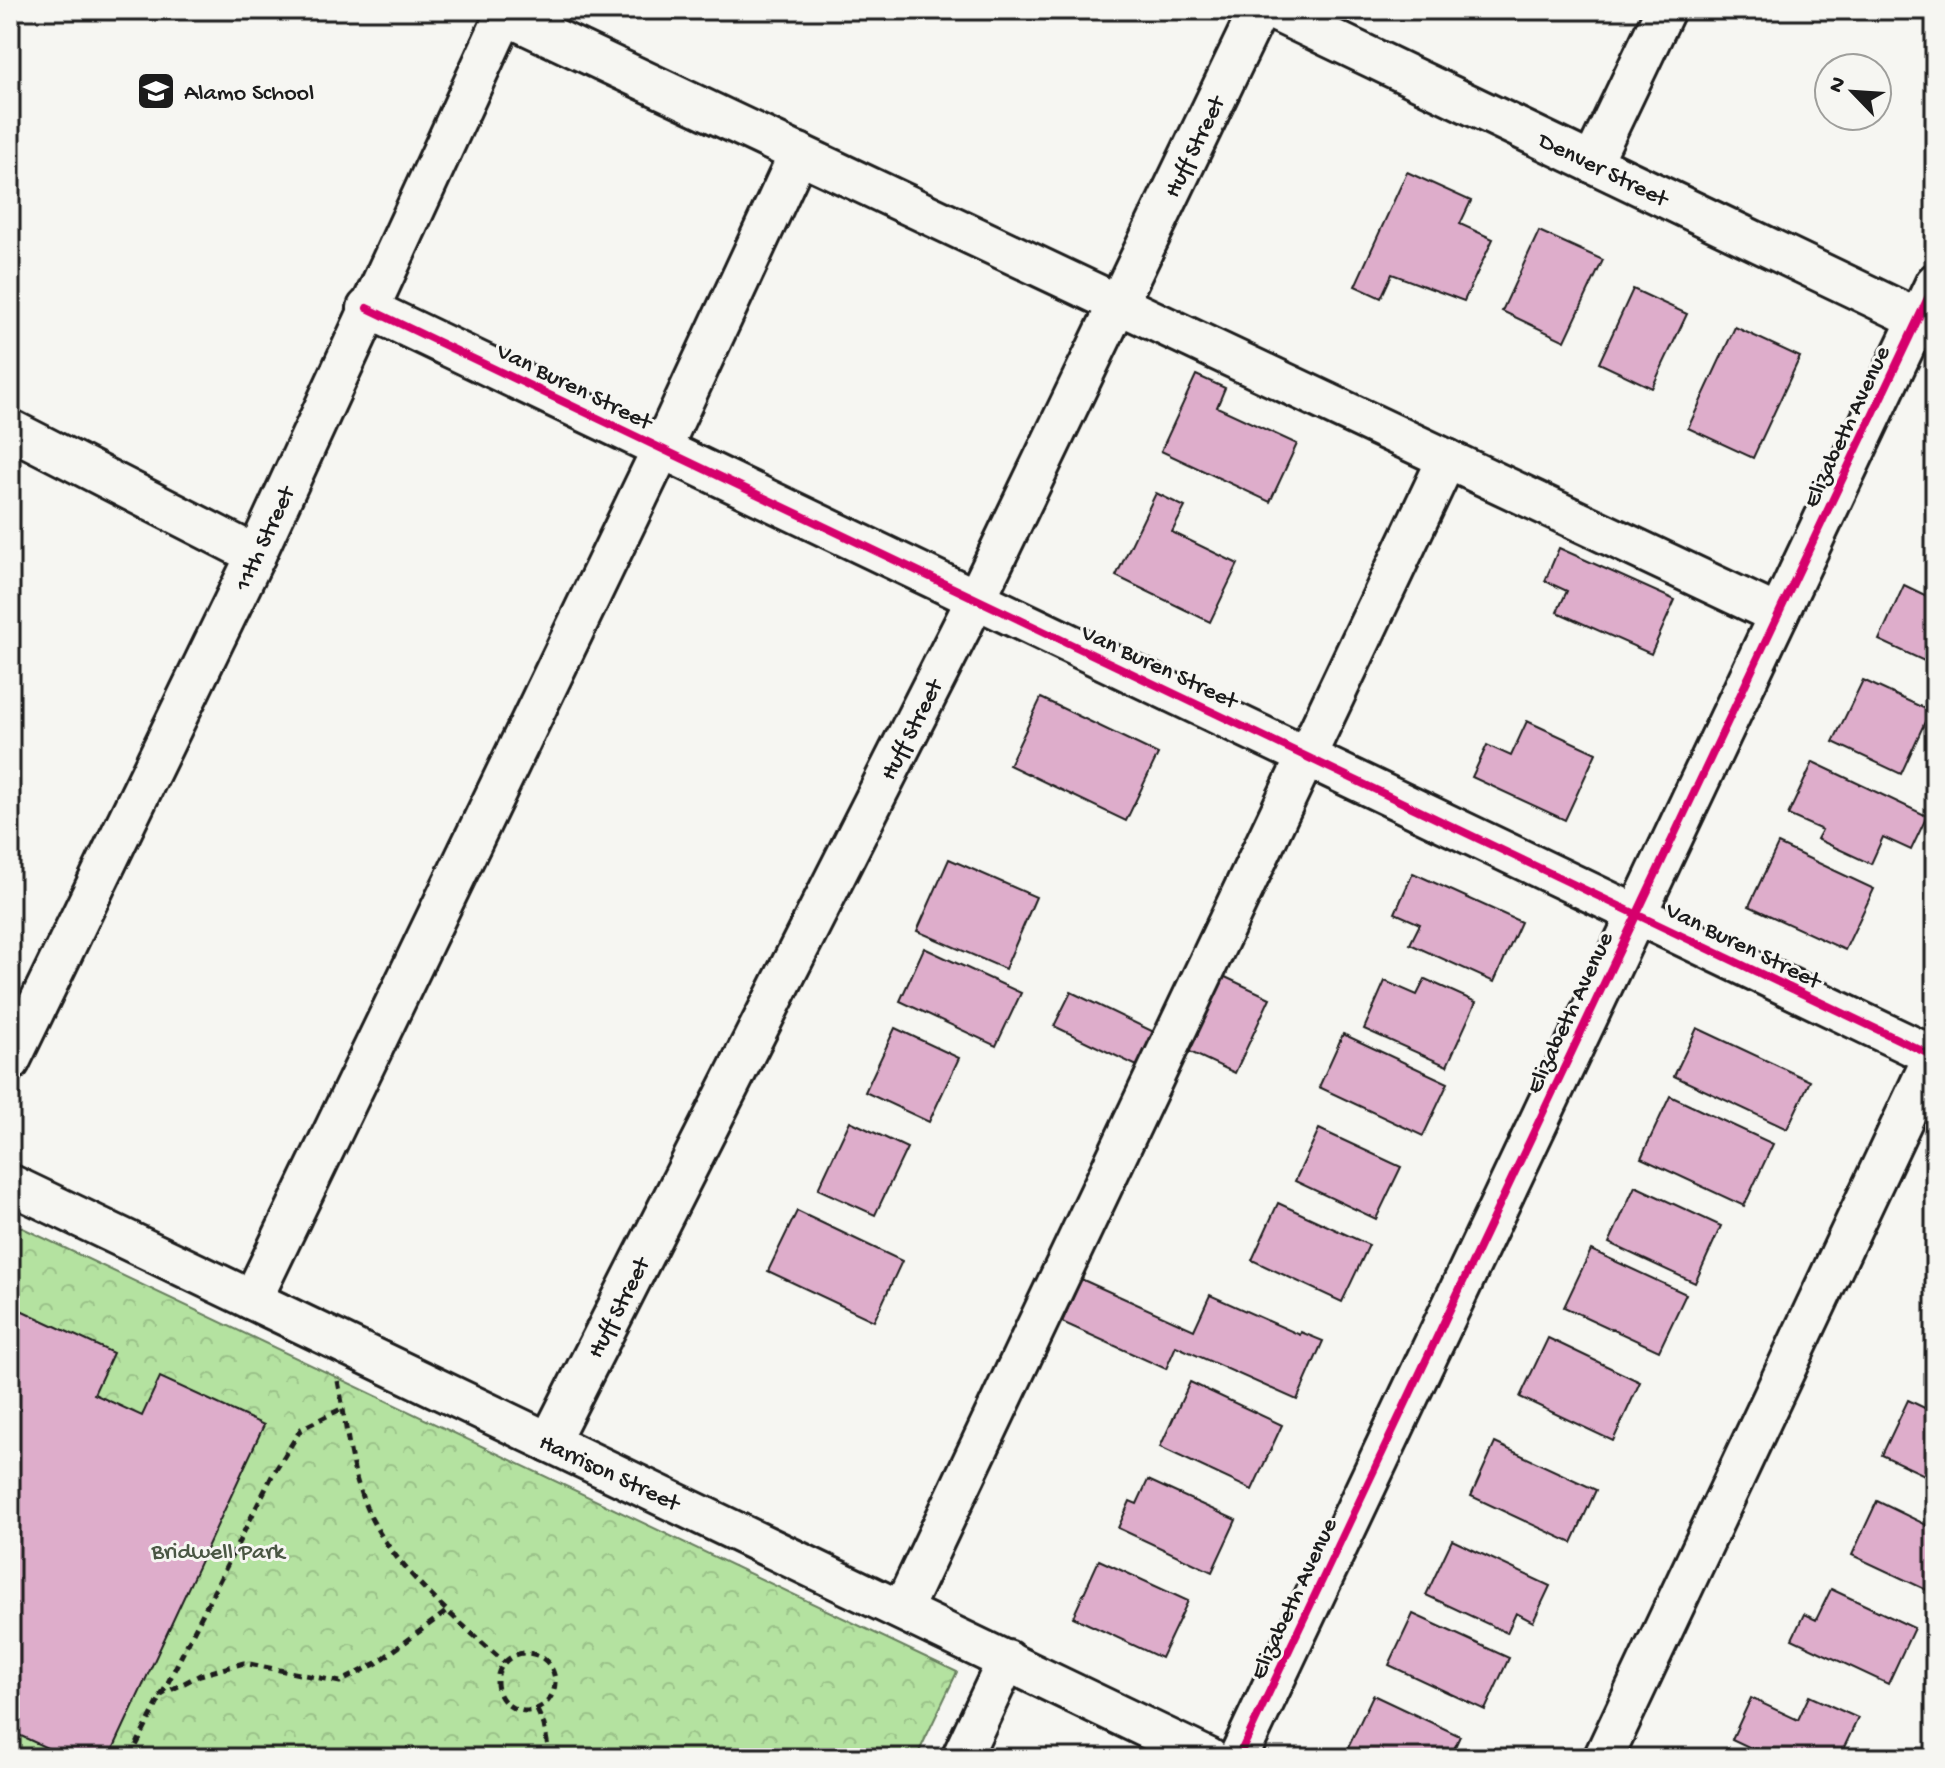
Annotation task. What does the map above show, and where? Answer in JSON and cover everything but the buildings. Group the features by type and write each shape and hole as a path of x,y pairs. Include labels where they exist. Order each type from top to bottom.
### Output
{"street":[{"name":"Huff Street","path":"549,1442 976,599 1259,10"},
{"name":"Denver Street","path":"1272,10 1926,322"},
{"path":"1592,163 1665,10"},
{"path":"506,12 1778,615"},
{"name":"11th Street","path":"10,1062 256,555 367,308 506,12"},
{"path":"252,1300 662,448 799,153"},
{"name":"Elizabeth Avenue","path":"1238,1758 1778,615 1926,322 1935,283"},
{"name":"Van Buren Street","path":"367,308 1934,1055"},
{"path":"10,429 256,555"},
{"path":"902,1610 1447,459"},
{"path":"1603,1758 1934,1055"},
{"name":"Harrison Street","path":"10,1184 1209,1758"},
{"path":"961,1758 1007,1660"}],"path":[{"path":"330,1337 354,1466 369,1513 381,1537 447,1611 504,1662"},
{"path":"130,1758 272,1476 301,1429 343,1408"},
{"path":"159,1696 200,1675 244,1663 340,1682 377,1663 447,1611"},
{"path":"522,1652 533,1653 550,1664 554,1674 554,1690 550,1699 537,1710 517,1710 503,1701 496,1681 504,1662 522,1652"},
{"path":"537,1710 544,1725 550,1758"}],"green space":[{"name":"Bridwell Park","path":"10,1222 957,1672 916,1758 10,1758"}],"cycle path":[{"path":"1238,1758 1935,283"},
{"path":"367,308 1935,1057"}],"place":[{"name":"Alamo School","path":"156,91"}]}
